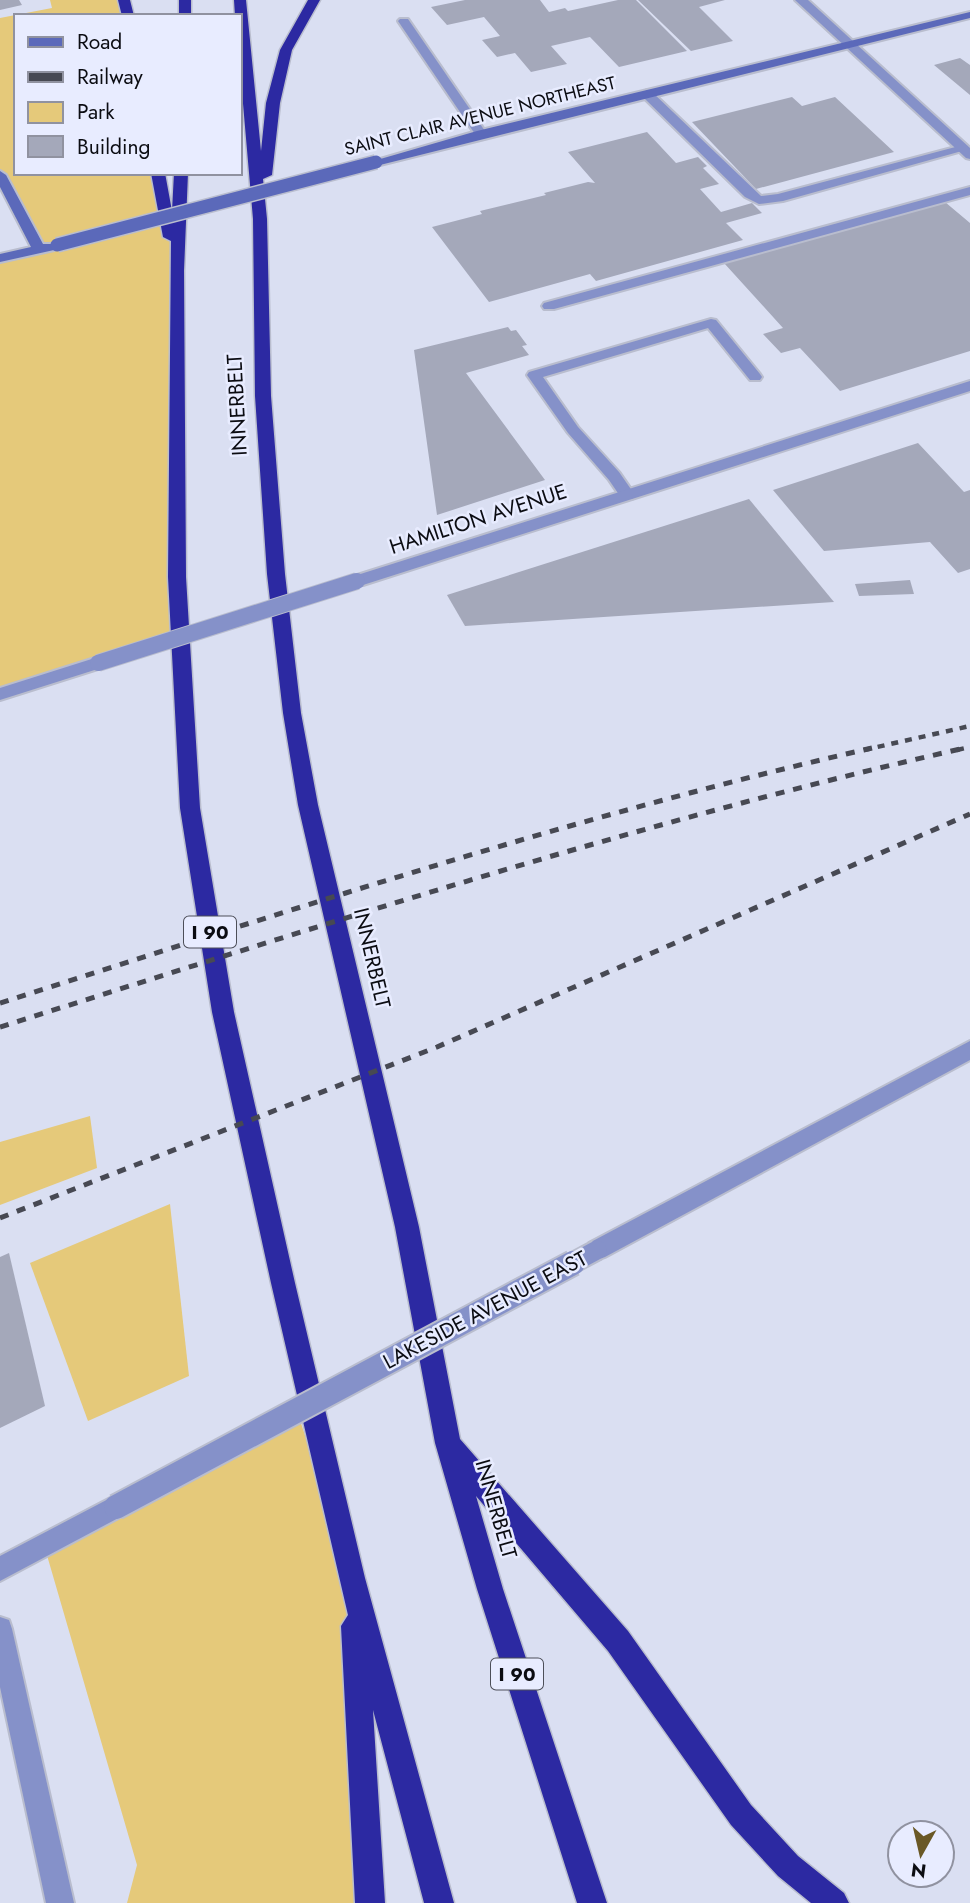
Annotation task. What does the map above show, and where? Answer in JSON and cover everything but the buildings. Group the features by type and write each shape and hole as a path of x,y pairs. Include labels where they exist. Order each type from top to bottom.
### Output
{"highway":[{"path":"260,219 274,103 286,50 314,0"},
{"name":"INNERBELT","path":"242,22 260,219 263,396 276,574 292,712 311,818 407,1227 448,1443 494,1601 592,1903"},
{"path":"158,175 177,271"},
{"name":"I 90","path":"181,175 177,271 177,577 190,808 223,1012 352,1578 439,1903"},
{"path":"448,1443 618,1641 741,1815 788,1866 834,1903"},
{"path":"352,1578 370,1903"}],"main road":[{"name":"SAINT CLAIR AVENUE NORTHEAST","path":"0,258 481,134 970,15"},
{"path":"0,175 39,249"}],"street":[{"path":"801,0 966,152"},
{"path":"404,21 481,134"},
{"path":"648,93 750,194 760,200 778,198 966,152"},
{"path":"549,306 970,191"},
{"path":"627,495 573,430 534,375 711,323 755,377"},
{"name":"HAMILTON AVENUE","path":"0,694 970,386"},
{"name":"LAKESIDE AVENUE EAST","path":"0,1569 970,1050"},
{"path":"0,1629 60,1903"}],"green space":[{"path":"50,0 124,0 128,14 21,14 52,8"},
{"path":"14,15 14,175 158,175 177,271 181,637 0,694 0,258 39,249 0,175 0,18"},
{"path":"90,1116 97,1168 0,1205 0,1142"},
{"path":"170,1204 189,1376 88,1421 30,1263"},
{"path":"297,1411 352,1578 370,1903 127,1903 137,1865 44,1545"}],"railway":[{"path":"864,750 970,726"},
{"path":"957,750 970,747"},
{"path":"0,1003 542,834 762,774 872,748"},
{"path":"0,1027 359,914 600,842 842,777 965,748"},
{"path":"0,1218 437,1047 970,814"}]}
